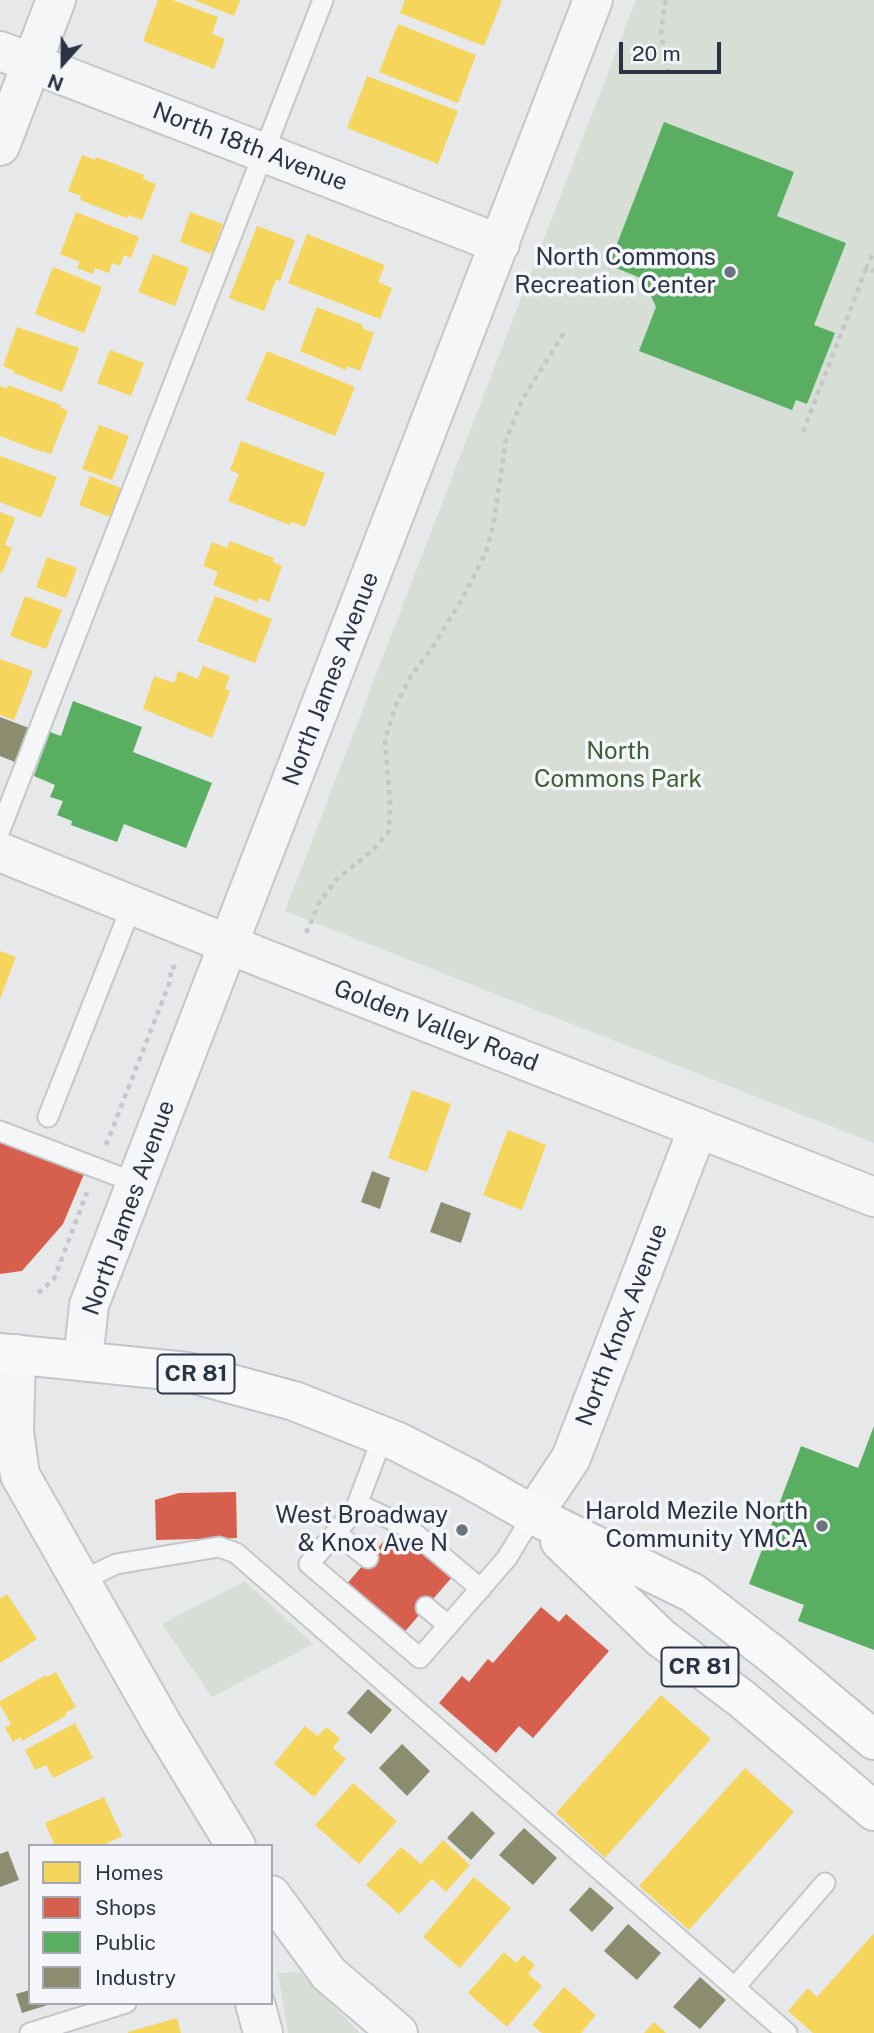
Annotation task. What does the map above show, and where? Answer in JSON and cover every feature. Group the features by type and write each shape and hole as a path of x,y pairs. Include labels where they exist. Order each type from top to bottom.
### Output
{"main road":[{"name":"CR 81","path":"8,1353 187,1371 294,1401 383,1436 470,1479 533,1515 693,1593 773,1655 874,1740"},
{"name":"CR 81","path":"533,1515 662,1637 742,1699 874,1811"}],"street":[{"path":"0,146 16,57 56,0"},
{"name":"North James Avenue","path":"83,1361 89,1306 593,0"},
{"name":"North 18th Avenue","path":"16,57 500,244"},
{"name":"Golden Valley Road","path":"0,852 874,1197"},
{"name":"North Knox Avenue","path":"533,1515 571,1458 698,1128"},
{"path":"8,1353 20,1475 162,1724 235,1844"},
{"path":"162,1724 203,1844"},
{"path":"273,1898 330,1974 398,2033"},
{"path":"256,2005 263,2033"}],"lane":[{"path":"0,830 323,0"},
{"path":"48,1117 132,905"},
{"path":"0,1131 136,1183"},
{"path":"383,1436 355,1510 309,1564 420,1658 507,1558 533,1515"},
{"path":"358,1504 407,1527 481,1589"},
{"path":"336,1533 368,1558"},
{"path":"81,1581 116,1563 219,1547 236,1553 788,2033"},
{"path":"426,1607 448,1625"},
{"path":"735,1987 825,1883"},
{"path":"30,2033 120,2005"}],"path":[{"path":"666,0 661,34 670,78"},
{"path":"803,432 874,251"},
{"path":"866,269 874,271"},
{"path":"306,933 318,903 336,880 373,850 389,831 390,804 385,739 396,705 411,676 461,601 486,552 493,527 506,440 522,400 565,331"},
{"path":"38,1293 54,1279 171,979 170,969 176,966"}],"green space":[{"name":"North Commons Park","path":"636,0 874,0 874,1143 285,911"},
{"path":"245,1581 313,1644 212,1697 162,1624"},
{"path":"300,1972 360,2033 288,2033 278,1973"}],"building: Homes":[{"path":"158,0 173,0 218,17 212,34 225,39 214,69 143,41"},
{"path":"194,0 240,0 234,16"},
{"path":"405,0 502,1 484,46 400,13"},
{"path":"398,24 476,55 458,103 379,72"},
{"path":"367,76 458,111 438,164 347,128"},
{"path":"82,155 95,160 96,157 144,175 143,179 156,184 142,220 129,215 127,218 80,200 81,196 68,191"},
{"path":"76,212 139,237 131,258 124,255 120,266 112,263 109,273 95,268 93,274 77,268 80,262 60,254"},
{"path":"190,212 223,224 212,254 180,242"},
{"path":"257,226 295,240 280,281 276,280 264,311 229,298"},
{"path":"307,234 385,265 378,282 392,288 380,319 288,283"},
{"path":"153,254 189,268 175,306 138,292"},
{"path":"53,267 102,287 84,333 35,314"},
{"path":"317,307 363,325 362,328 374,333 360,371 347,366 346,370 300,351"},
{"path":"17,327 79,348 62,392 3,366"},
{"path":"110,350 144,363 131,396 97,383"},
{"path":"267,351 355,387 335,436 246,400"},
{"path":"8,385 61,405 60,407 68,411 51,454 0,436 0,386 7,389"},
{"path":"99,425 129,436 112,480 82,469"},
{"path":"241,441 325,473 305,527 291,522 290,525 228,501 239,474 230,470"},
{"path":"0,456 57,477 41,518 0,502"},
{"path":"90,476 121,488 110,517 79,505"},
{"path":"0,512 15,518 5,545 12,548 2,573 0,572"},
{"path":"230,541 274,558 273,562 282,566 269,602 259,598 257,602 213,585 218,572 203,566 212,542 227,548"},
{"path":"47,557 77,568 66,598 36,587"},
{"path":"25,596 62,610 46,649 10,636"},
{"path":"215,596 272,619 255,663 197,641"},
{"path":"0,659 33,671 14,720 0,715"},
{"path":"203,666 230,676 225,689 230,691 212,738 143,709 154,676 174,683 178,671 198,679"},
{"path":"0,951 16,957 0,999"},
{"path":"412,1090 451,1104 427,1172 388,1158"},
{"path":"508,1130 546,1145 522,1210 483,1195"},
{"path":"7,1594 37,1639 0,1663 0,1599"},
{"path":"56,1672 76,1707 22,1741 20,1737 13,1742 5,1728 11,1724 0,1701"},
{"path":"661,1695 711,1739 605,1858 556,1813"},
{"path":"75,1723 93,1758 53,1778 46,1765 35,1770 25,1750"},
{"path":"305,1726 318,1736 326,1727 340,1738 333,1748 346,1759 314,1797 274,1764"},
{"path":"745,1768 794,1812 689,1930 639,1886"},
{"path":"353,1783 397,1821 359,1864 315,1825"},
{"path":"104,1797 122,1836 105,1844 54,1844 45,1823"},
{"path":"443,1840 470,1865 446,1892 432,1879 399,1914 366,1885 401,1847 421,1864"},
{"path":"474,1877 511,1908 460,1968 423,1937"},
{"path":"874,1933 874,2033 813,2033 788,2011 808,1988 817,1997"},
{"path":"504,1952 516,1963 523,1955 535,1965 528,1974 542,1986 507,2027 468,1993"},
{"path":"564,1987 596,2015 581,2033 542,2033 532,2025"},
{"path":"177,2018 181,2033 128,2033 128,2032"},
{"path":"654,2022 666,2033 644,2033"}],"building: Shops":[{"path":"0,1141 84,1174 63,1224 22,1271 0,1274"},
{"path":"236,1492 237,1538 156,1540 155,1500 179,1493"},
{"path":"396,1527 453,1576 401,1636 344,1587"},
{"path":"541,1607 559,1622 566,1614 609,1651 533,1738 519,1726 496,1753 439,1703 462,1676 469,1682 488,1659 493,1663"}],"building: Public":[{"name":"North Commons Recreation Center","path":"664,122 794,172 777,216 846,243 814,325 835,333 807,404 796,400 792,410 639,351 656,307 643,279 609,265"},
{"path":"73,701 142,727 133,752 212,783 186,848 124,824 117,842 71,825 72,821 57,815 63,801 50,797 55,785 34,776 50,732 61,736"},
{"name":"Harold Mezile North Community YMCA","path":"874,1426 874,1650 798,1621 804,1605 749,1584 801,1446 858,1468"}],"building: Industry":[{"path":"0,717 29,728 15,762 0,756"},
{"path":"372,1171 390,1178 380,1209 361,1202"},
{"path":"441,1202 471,1213 461,1243 430,1232"},
{"path":"368,1689 392,1710 371,1734 347,1713"},
{"path":"402,1744 430,1771 407,1796 379,1768"},
{"path":"472,1811 495,1833 471,1860 447,1838"},
{"path":"524,1828 557,1858 533,1885 499,1855"},
{"path":"8,1851 19,1880 0,1887 0,1854"},
{"path":"590,1887 614,1908 592,1932 569,1910"},
{"path":"628,1924 661,1953 637,1980 604,1951"},
{"path":"700,1977 726,2000 700,2029 673,2007"},
{"path":"28,1991 28,2005 48,2005 22,2013 16,1994"}],"place":[{"name":"North Commons Recreation Center","path":"730,272"},
{"name":"Harold Mezile North Community YMCA","path":"822,1526"},
{"name":"West Broadway & Knox Ave N","path":"462,1530"}]}
